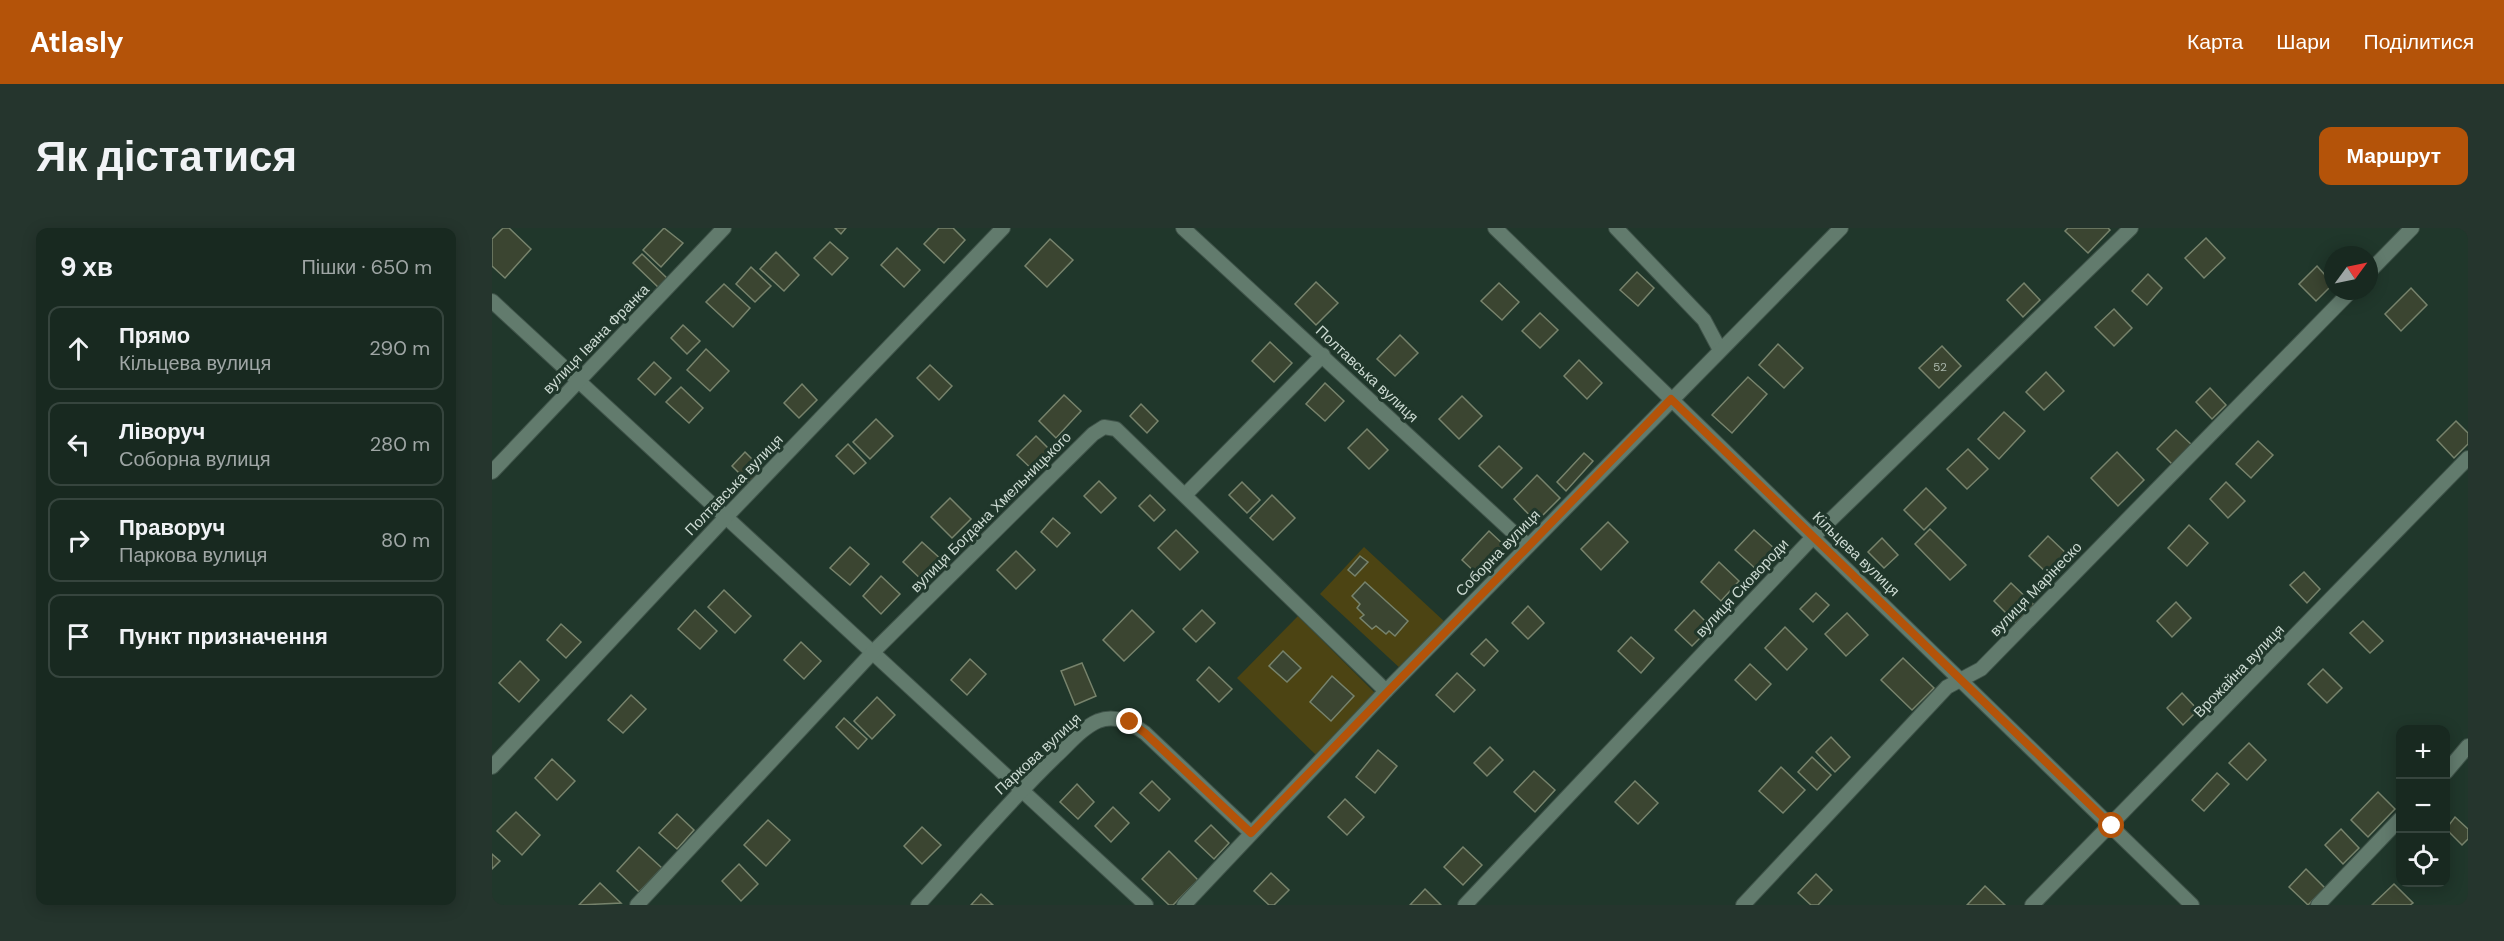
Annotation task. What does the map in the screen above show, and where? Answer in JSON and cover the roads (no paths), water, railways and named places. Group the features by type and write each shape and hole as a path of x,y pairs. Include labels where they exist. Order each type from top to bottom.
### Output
{"street":[{"name":"вулиця Івана Франка","path":"492,472 723,228"},
{"name":"Полтавська вулиця","path":"492,767 726,517 1003,228"},
{"name":"Полтавська вулиця","path":"1183,228 1528,546"},
{"name":"Кільцева вулиця","path":"1495,228 2192,905"},
{"path":"1616,228 1704,320 1720,350"},
{"name":"Соборна вулиця","path":"1184,905 1386,691 1841,228"},
{"name":"вулиця Сковороди","path":"1465,905 1814,536 2131,228"},
{"path":"2378,263 2412,228"},
{"name":"вулиця Марінеско","path":"1743,905 1947,687 1960,678 1981,669 2342,300"},
{"path":"492,301 1146,905"},
{"path":"1185,495 1323,355"},
{"name":"вулиця Богдана Хмельницького","path":"637,905 872,653 1093,434 1104,427 1116,429 1386,691"},
{"name":"Врожайна вулиця","path":"2032,905 2095,838 2112,826 2468,458"},
{"name":"Паркова вулиця","path":"920,904 1021,790 1084,730 1099,721 1113,718 1130,722 1145,733 1251,833"},
{"path":"2450,766 2468,746"},
{"path":"2318,905 2396,823"}]}
